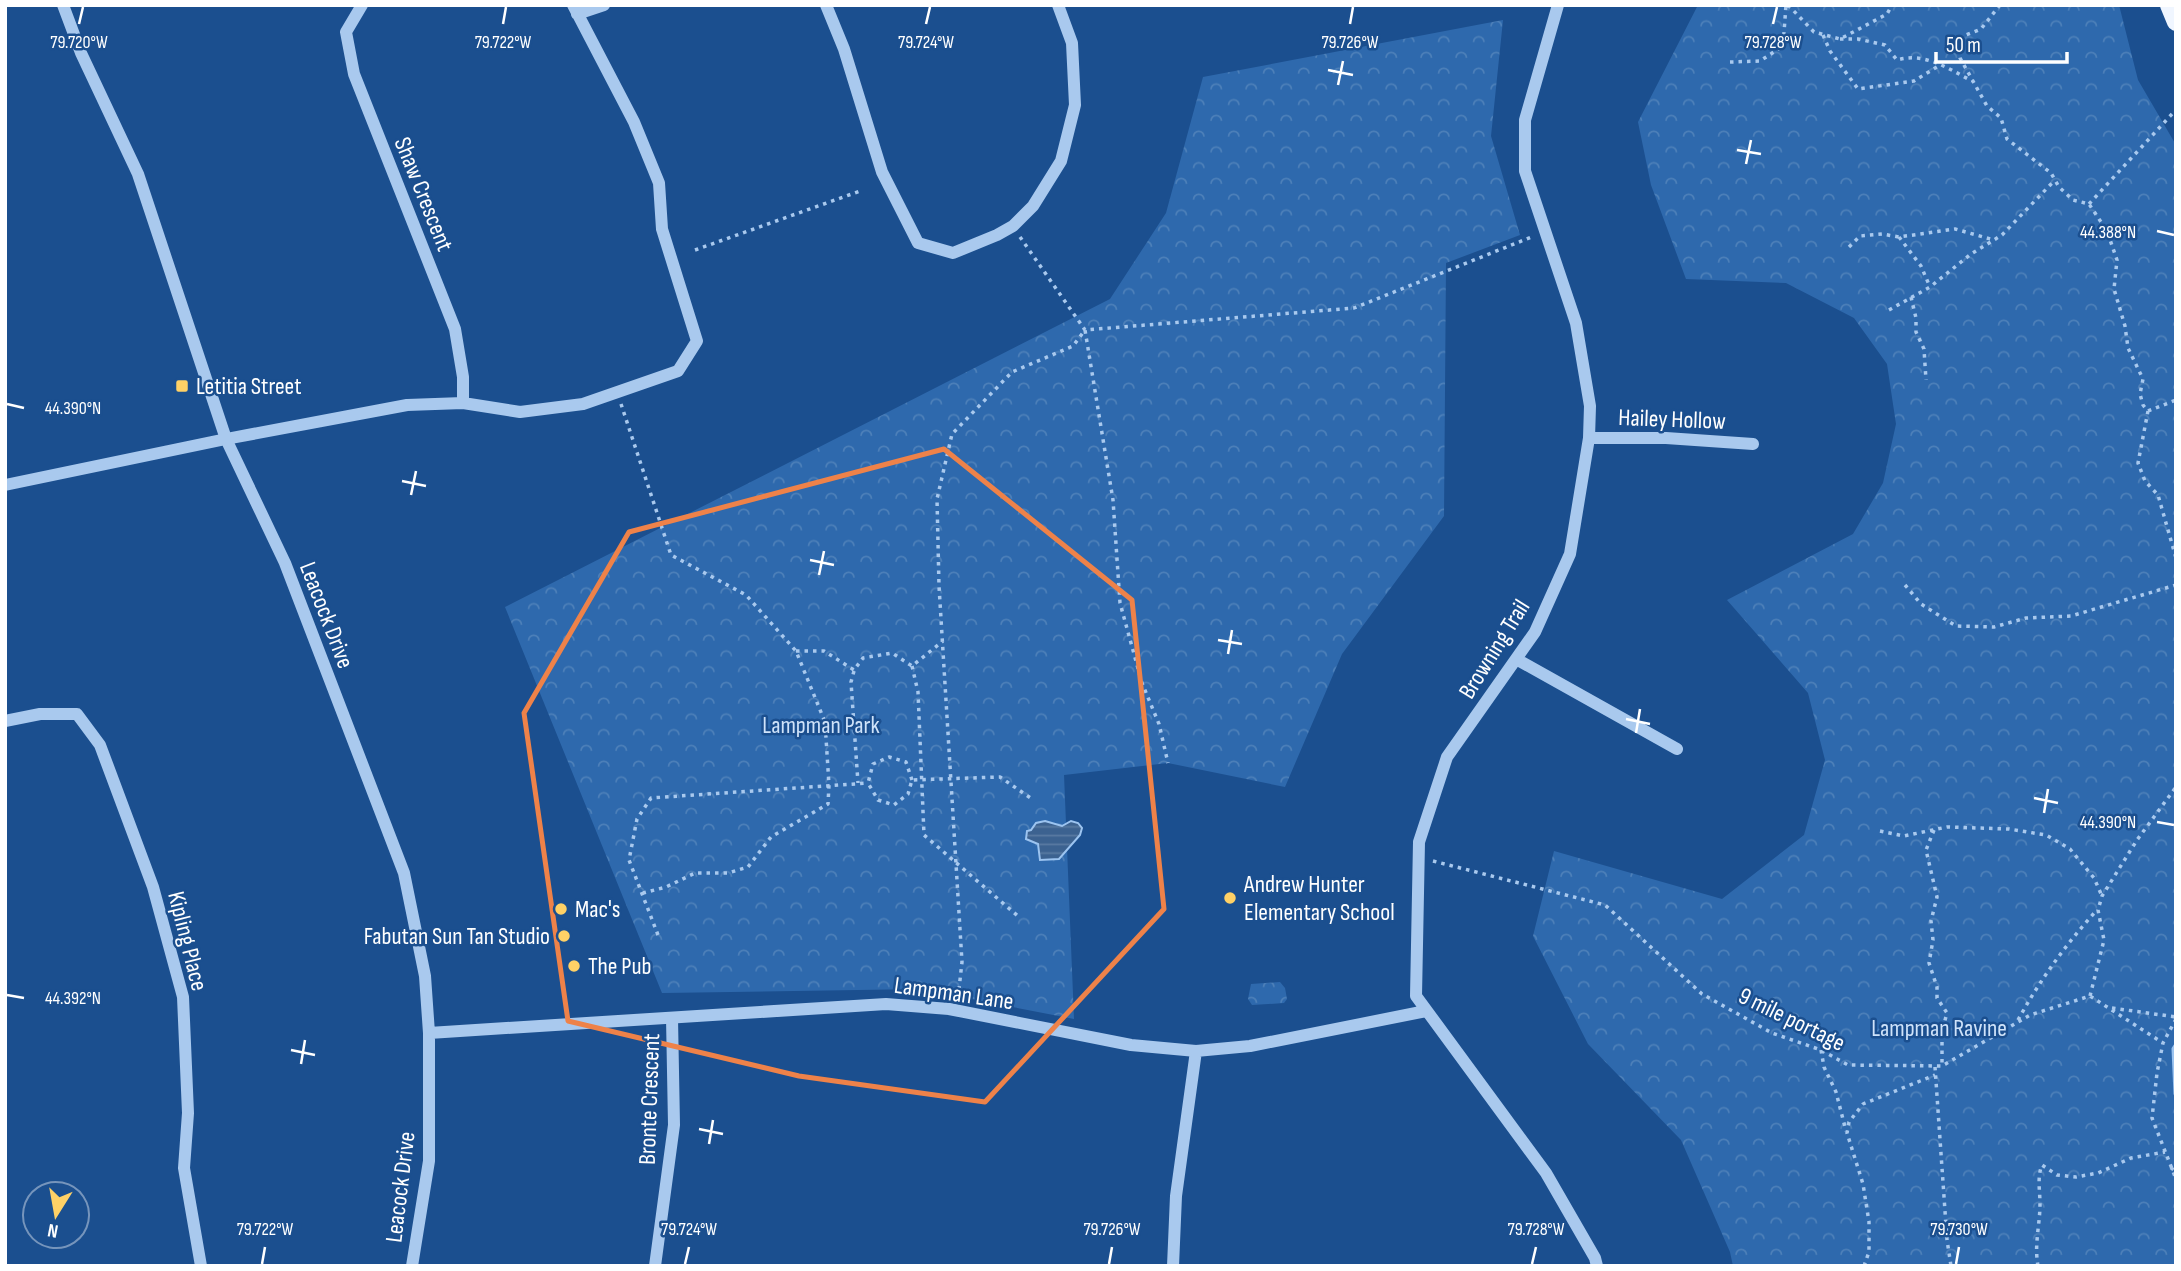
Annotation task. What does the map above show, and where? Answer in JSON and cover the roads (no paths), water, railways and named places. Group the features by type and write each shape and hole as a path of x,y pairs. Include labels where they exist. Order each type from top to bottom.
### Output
{"main road":[{"path":"2169,5 2176,22"}],"street":[{"name":"Leacock Drive","path":"63,5 81,53 138,174 226,439 285,563 404,873 425,976 429,1033 429,1161 412,1266"},
{"name":"Shaw Crescent","path":"362,5 346,32 354,74 454,329 463,377 463,403"},
{"path":"5,485 407,405 463,403 520,412 583,404 678,371 697,341 662,229 659,183 634,122 575,10 604,5"},
{"path":"826,5 844,49 882,172 918,243 953,253 997,236 1013,226 1032,206 1060,161 1075,105 1072,43 1058,5"},
{"name":"Browning Trail","path":"1558,5 1525,120 1525,171 1576,323 1590,406 1589,438 1570,554 1535,632 1447,757 1419,842 1416,996 1546,1173 1597,1266"},
{"name":"Hailey Hollow","path":"1589,438 1666,438 1753,444"},
{"path":"1516,659 1677,749"},
{"name":"Kipling Place","path":"5,721 40,714 77,714 100,745 153,887 183,998 188,1113 184,1168 201,1266"},
{"name":"Lampman Lane","path":"429,1033 886,1004 957,1011 1130,1045 1196,1051 1250,1046 1426,1011"},
{"name":"Bronte Crescent","path":"655,1266 674,1125 672,1018"},
{"path":"1172,1266 1176,1196 1196,1051"}],"waterway":[{"path":"2176,1046 2176,1094"}],"place":[{"name":"Letitia Street","path":"182,386"},
{"name":"Andrew Hunter Elementary School","path":"1230,898"},
{"name":"Mac's","path":"561,909"},
{"name":"Fabutan Sun Tan Studio","path":"564,936"},
{"name":"The Pub","path":"574,966"}],"park label":[{"name":"Lampman Park","path":"821,725"},
{"name":"Lampman Ravine","path":"1939,1028"}]}
